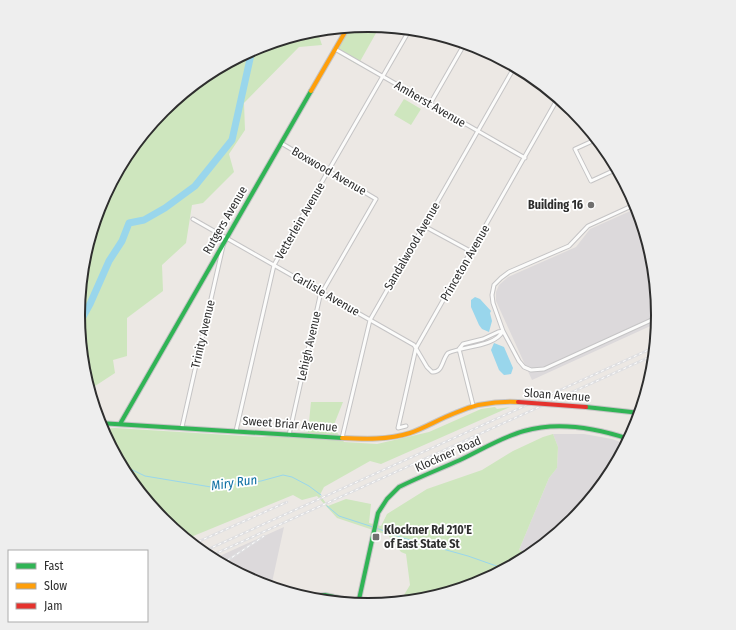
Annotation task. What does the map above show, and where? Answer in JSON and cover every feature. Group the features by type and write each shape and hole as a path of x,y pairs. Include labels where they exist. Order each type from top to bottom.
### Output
{"main road":[{"name":"Rutgers Avenue","path":"120,424 344,33"},
{"name":"Sloan Avenue","path":"473,405 512,401 633,412"},
{"name":"Sweet Briar Avenue","path":"107,423 236,430 289,435 380,439 403,435 420,429 473,405"},
{"name":"Klockner Road","path":"359,598 376,521 385,501 392,492 399,487 524,431 547,427 586,429 607,431 623,437"}],"street":[{"name":"Vetterlein Avenue","path":"236,430 274,264 407,34"},
{"path":"430,104 462,48"},
{"name":"Amherst Avenue","path":"335,49 524,158"},
{"name":"Sandalwood Avenue","path":"342,438 370,320 512,71"},
{"name":"Princeton Avenue","path":"406,426 398,428 416,348 472,252 555,102"},
{"path":"592,141 575,149 591,181 611,172"},
{"name":"Boxwood Avenue","path":"281,143 376,199"},
{"name":"Lehigh Avenue","path":"289,435 322,292 376,199"},
{"path":"629,207 588,226 567,246 509,272 500,279 493,288 492,300 503,331 520,363 526,368 536,370 544,369 651,319"},
{"name":"Carlisle Avenue","path":"193,219 225,239 274,264 414,345 416,348"},
{"path":"424,226 472,252"},
{"name":"Trinity Avenue","path":"182,427 225,239"},
{"path":"416,348 430,371 434,372 440,370 448,353 459,349 463,344 483,339 503,331"},
{"path":"459,349 473,405"}],"shaded area":[{"path":"631,211 636,224 646,260 649,278 650,326 532,380 496,301 496,292 499,285 508,277 576,247 590,229"},
{"path":"553,434 584,434 621,442 613,457 581,502 555,528 522,552 519,550 549,478 557,468 558,447"},
{"path":"284,527 272,581 243,569 220,556"}],"green space":[{"path":"376,32 358,65 334,51 343,33"},
{"path":"319,36 322,45 299,47 244,103 245,130 229,154 234,172 203,203 192,205 186,243 162,265 163,291 127,318 127,356 113,360 115,373 95,386 87,352 85,315 87,278 90,260 100,224 114,190 123,173 155,128 181,102 196,90 243,61 277,47"},
{"path":"404,99 421,109 411,125 394,115"},
{"path":"311,402 343,402 333,427 344,442 377,444 429,432 481,409 510,407 381,464 370,461 324,487 320,495 328,506 346,499 371,504 369,523 381,526 387,514 427,489 482,470 513,451 553,434 558,447 557,468 549,478 519,550 522,552 493,569 459,583 423,593 405,596 410,585 406,554 401,552 388,535 337,518 317,496 302,500 293,495 192,537 155,502 143,487 123,456 109,428 262,437 308,432"}],"water":[{"path":"475,297 480,299 491,311 492,321 489,332 482,329 479,325 471,307 471,300"},
{"path":"494,343 504,347 513,368 511,374 504,375 499,370 491,350"}],"waterway":[{"path":"85,313 109,261 122,241 129,223 144,220 165,208 195,186 232,140 250,58"},
{"name":"Miry Run","path":"131,469 145,476 211,487 261,481 283,475 292,477 309,486 321,495"},
{"name":"Miry Run","path":"327,506 339,516 373,527"},
{"name":"Miry Run","path":"376,528 403,538 468,556 498,566"}],"railway":[{"path":"209,549 649,350"},
{"path":"216,553 648,358"},
{"path":"198,542 287,502"},
{"path":"227,561 264,536"}],"traffic: fast":[{"path":"120,424 311,91"},
{"path":"586,407 633,412"},
{"path":"107,424 342,438"},
{"path":"359,598 378,513 387,499 399,487 508,437 537,428 550,426 577,427 623,437"}],"traffic: slow":[{"path":"311,91 344,33"},
{"path":"342,438 359,439 393,437 416,431 449,415 470,407 502,402 518,402"}],"traffic: jam":[{"path":"518,402 586,407"}],"place":[{"name":"Building 16","path":"591,205"},
{"name":"Klockner Rd 210'E of East State St","path":"376,537"}]}
